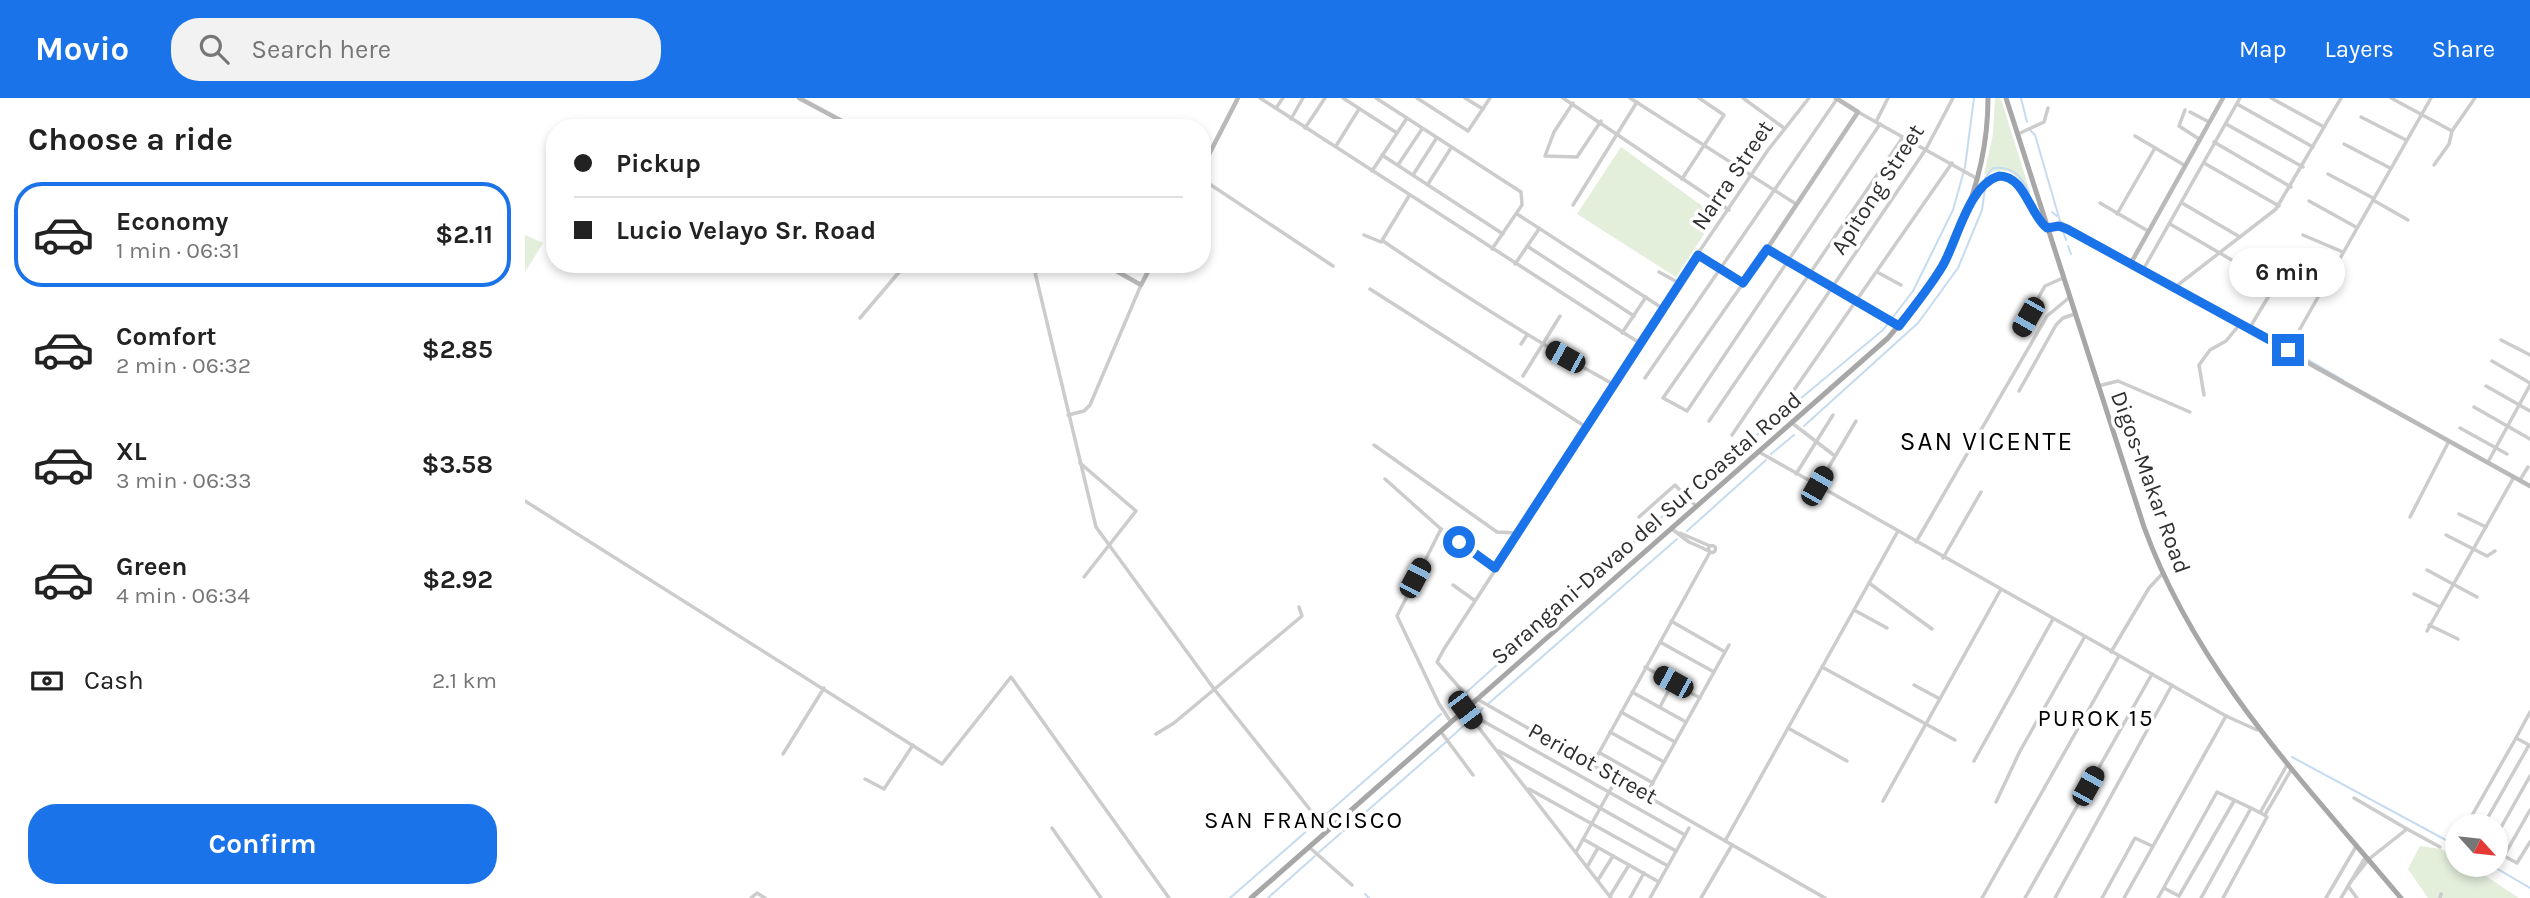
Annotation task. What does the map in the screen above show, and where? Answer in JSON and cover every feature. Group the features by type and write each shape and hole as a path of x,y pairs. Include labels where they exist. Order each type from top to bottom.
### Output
{"main road":[{"name":"Sarangani-Davao del Sur Coastal Road","path":"1251,898 1873,354 1899,326 1944,264 1966,213 1986,132 1987,98"},
{"name":"Digos-Makar Road","path":"2006,98 2098,386 2162,574 2218,674 2257,730 2402,898"},
{"name":"Sarangani-Davao del Sur Coastal Road","path":"1966,213 1984,184 1994,177 2007,176 2015,182 2038,219 2047,228"}],"street":[{"path":"799,98 838,119"},
{"path":"1211,150 1238,98"},
{"path":"1261,98 1638,342"},
{"path":"1276,108 1283,98"},
{"path":"1291,118 1303,98"},
{"path":"1305,128 1325,98"},
{"path":"1343,98 1397,133"},
{"path":"1376,98 1521,192 1523,202 1517,214 1492,249"},
{"path":"1417,98 1468,131 1490,98"},
{"path":"1465,98 1483,109"},
{"path":"1563,98 1601,121 1729,210"},
{"path":"1630,98 1797,205"},
{"path":"1682,179 1724,115 1699,98"},
{"path":"1743,98 1784,128"},
{"name":"Narra Street","path":"1472,704 1437,662 1638,342 1784,128 1809,98"},
{"path":"1645,378 1837,98 1976,178"},
{"path":"1858,112 1663,398 1686,411 1878,123 1888,98"},
{"name":"Apitong Street","path":"1732,435 1926,149 1953,98"},
{"path":"2131,263 2223,98"},
{"path":"2143,271 2241,98"},
{"path":"2271,98 2324,127"},
{"path":"2174,288 2279,206 2341,98"},
{"path":"2391,98 2452,131"},
{"path":"2288,350 2431,98"},
{"path":"2434,165 2449,144 2452,131 2475,98"},
{"path":"1573,205 1637,102"},
{"path":"1573,103 1554,132 1545,156 1577,157 1601,121"},
{"path":"2237,104 2313,147"},
{"path":"2018,134 2045,122 2048,108"},
{"path":"1336,146 1360,109"},
{"path":"2185,110 2179,126 2199,139"},
{"path":"2190,112 2209,122"},
{"path":"2361,117 2406,140"},
{"path":"1372,171 1407,118"},
{"path":"2226,124 2303,167"},
{"path":"1398,165 1422,128"},
{"path":"2135,136 2185,165"},
{"path":"1709,421 1812,275 1903,137"},
{"path":"1413,175 1437,138"},
{"path":"2214,142 2292,187"},
{"path":"2344,144 2390,168"},
{"path":"1428,184 1452,147"},
{"path":"2117,214 2155,148"},
{"path":"1382,155 1503,234"},
{"path":"1785,403 1952,163"},
{"path":"2204,163 2279,206"},
{"path":"2329,174 2408,220"},
{"path":"1211,185 1333,266"},
{"path":"1383,241 1409,196"},
{"path":"2309,201 2357,227"},
{"path":"2100,203 2148,232"},
{"path":"2182,203 2240,237"},
{"path":"1517,214 1662,308"},
{"path":"2170,224 2242,266 2258,254 2274,255 2326,282"},
{"path":"2047,228 2063,227 2131,263 2530,486"},
{"path":"1515,264 1539,229"},
{"path":"1364,234 1374,241 1383,241 1541,344 1613,384"},
{"path":"2303,235 2323,246 2332,246 2343,252"},
{"path":"1527,246 1634,316"},
{"path":"1767,249 1899,326"},
{"path":"1698,255 1743,283"},
{"path":"1659,272 1678,283"},
{"path":"1877,272 1901,285"},
{"path":"860,318 898,273"},
{"path":"1035,273 1093,518 1109,547 1214,689 1327,831"},
{"path":"1120,273 1141,285"},
{"path":"1068,415 1084,411 1090,405 1147,273"},
{"path":"2018,333 2045,286 2063,278"},
{"path":"1370,289 1586,427"},
{"path":"2249,329 2273,289"},
{"path":"1916,542 2047,316 2070,297"},
{"path":"1622,332 1646,298"},
{"path":"2019,391 2056,325 2063,318 2075,314"},
{"path":"1523,376 1560,316"},
{"path":"2204,395 2199,365 2210,350 2226,341 2240,324"},
{"path":"1521,344 1527,335"},
{"path":"2501,340 2530,355"},
{"path":"2488,462 2530,384 2492,361"},
{"path":"2098,386 2118,381 2190,412"},
{"path":"2486,386 2530,411"},
{"path":"2474,407 2530,439"},
{"path":"1796,474 1833,415"},
{"path":"1817,486 1856,421"},
{"path":"1792,423 1835,456"},
{"path":"2460,428 2507,454"},
{"path":"2410,517 2449,441"},
{"path":"1374,445 1497,532 1517,533"},
{"path":"1759,453 2000,591 2226,716 2257,730"},
{"path":"1079,463 1136,508 1135,513 1084,577"},
{"path":"2520,480 2528,467"},
{"path":"2427,631 2514,477"},
{"path":"1385,479 1441,529 1495,568"},
{"path":"1639,517 1674,486 1687,495 1697,507"},
{"path":"1943,558 1981,492"},
{"path":"525,501 942,764 1011,677 1169,898"},
{"path":"2459,514 2486,527"},
{"path":"1595,760 1711,547 1689,542 1672,528"},
{"path":"1441,529 1397,616 1439,704 1451,722"},
{"path":"1725,841 1898,531"},
{"path":"2446,534 2487,556 2495,551"},
{"path":"2427,570 2477,597"},
{"path":"2111,652 2149,588 2162,574"},
{"path":"1868,583 1932,629"},
{"path":"1453,585 1474,600"},
{"path":"1883,801 2000,591"},
{"path":"2414,594 2440,607"},
{"path":"1156,734 1302,615 1299,607"},
{"path":"1854,610 1887,628"},
{"path":"1974,761 2053,619"},
{"path":"1671,621 1725,652"},
{"path":"2429,625 2458,639"},
{"path":"1996,802 2020,751 2085,637"},
{"path":"1660,642 1714,672"},
{"path":"1649,790 1729,645"},
{"path":"1982,898 2119,656"},
{"path":"1645,667 1700,698"},
{"path":"1822,667 1955,740"},
{"path":"2025,898 2152,674"},
{"path":"1660,707 1673,682"},
{"path":"1914,685 1940,699"},
{"path":"2055,898 2172,685"},
{"path":"783,754 824,688"},
{"path":"1632,692 1686,722"},
{"path":"1472,704 1483,721 1478,726"},
{"path":"1472,704 1478,726 1610,897 1629,865"},
{"path":"1472,704 1496,709 1825,898"},
{"path":"1694,708 1700,712"},
{"path":"1621,712 1675,742"},
{"path":"2473,814 2530,712"},
{"path":"2123,898 2226,716"},
{"name":"Peridot Street","path":"1483,721 1685,835"},
{"path":"1788,728 1847,761"},
{"path":"1441,732 1473,775"},
{"path":"1610,732 1664,762"},
{"path":"2490,814 2530,745 2516,738"},
{"path":"865,779 884,789 913,745"},
{"path":"1497,750 1676,850"},
{"path":"1599,752 1653,783"},
{"path":"2261,811 2289,767"},
{"path":"2223,898 2267,819 2266,814 2289,767"},
{"path":"2508,815 2530,776"},
{"path":"1576,852 1613,785"},
{"path":"1526,788 1668,866"},
{"path":"2211,789 2250,810 2266,814"},
{"path":"2158,898 2217,792"},
{"path":"2354,798 2440,847"},
{"path":"2163,888 2181,897 2234,801"},
{"path":"2201,898 2250,810"},
{"path":"2508,849 2530,810"},
{"path":"1052,828 1101,898"},
{"path":"1650,898 1689,828"},
{"path":"2341,898 2368,858 2407,829"},
{"path":"2102,898 2135,838 2152,846"},
{"path":"1583,839 1659,882"},
{"path":"2508,858 2518,863 2530,842"},
{"path":"1701,898 1731,845"},
{"path":"2326,898 2357,845"},
{"path":"1309,847 1352,885"},
{"path":"1587,867 1598,848"},
{"path":"1598,880 1613,856"},
{"path":"1630,898 1644,873"},
{"path":"2348,885 2357,898"},
{"path":"751,898 757,893 765,898"}],"green space":[{"path":"1995,98 2000,98 2002,102 2031,195 2008,171 1984,175 1993,134"},
{"path":"1621,147 1716,216 1676,277 1577,214"},
{"path":"525,235 543,243 525,272"},
{"path":"2420,846 2441,849 2445,851 2445,877 2487,877 2519,898 2428,898 2408,869"}],"waterway":[{"path":"1450,707 1705,478 1883,330 1913,291 1953,210 1965,167 1974,98"},
{"path":"2021,98 2027,122"},
{"path":"2030,130 2035,135 2060,221 2129,260"},
{"path":"1985,178 1993,168 2011,170 2023,181 2029,192"},
{"path":"1804,426 1918,323 1958,268 1982,210 1985,188"},
{"path":"2052,212 2057,216"},
{"path":"2063,231 2066,240"},
{"path":"2068,246 2071,254"},
{"path":"2134,263 2142,268"},
{"path":"2145,269 2173,284"},
{"path":"2181,288 2287,348"},
{"path":"2291,350 2343,380"},
{"path":"1771,454 1794,435"},
{"path":"1687,531 1766,460"},
{"path":"1488,704 1677,539"},
{"path":"1480,711 1483,708"},
{"path":"1322,818 1441,714"},
{"path":"1449,739 1470,720"},
{"path":"1344,831 1446,742"},
{"path":"2292,757 2445,840"},
{"path":"1230,898 1317,822"},
{"path":"1318,853 1341,833"},
{"path":"1268,898 1315,856"},
{"path":"2508,875 2530,888"},
{"path":"1365,894 1369,898"}],"district":[{"name":"SAN VICENTE","path":"1987,441"},
{"name":"PUROK 15","path":"2096,718"},
{"name":"SAN FRANCISCO","path":"1304,820"}],"route":[{"path":"1459,542 1495,568 1608,396 1638,342 1698,255 1743,283 1767,249 1899,326 1944,264 1966,213 1980,189 1994,177 2007,176 2015,182 2038,219 2047,228 2056,225 2067,229 2288,350"}]}
